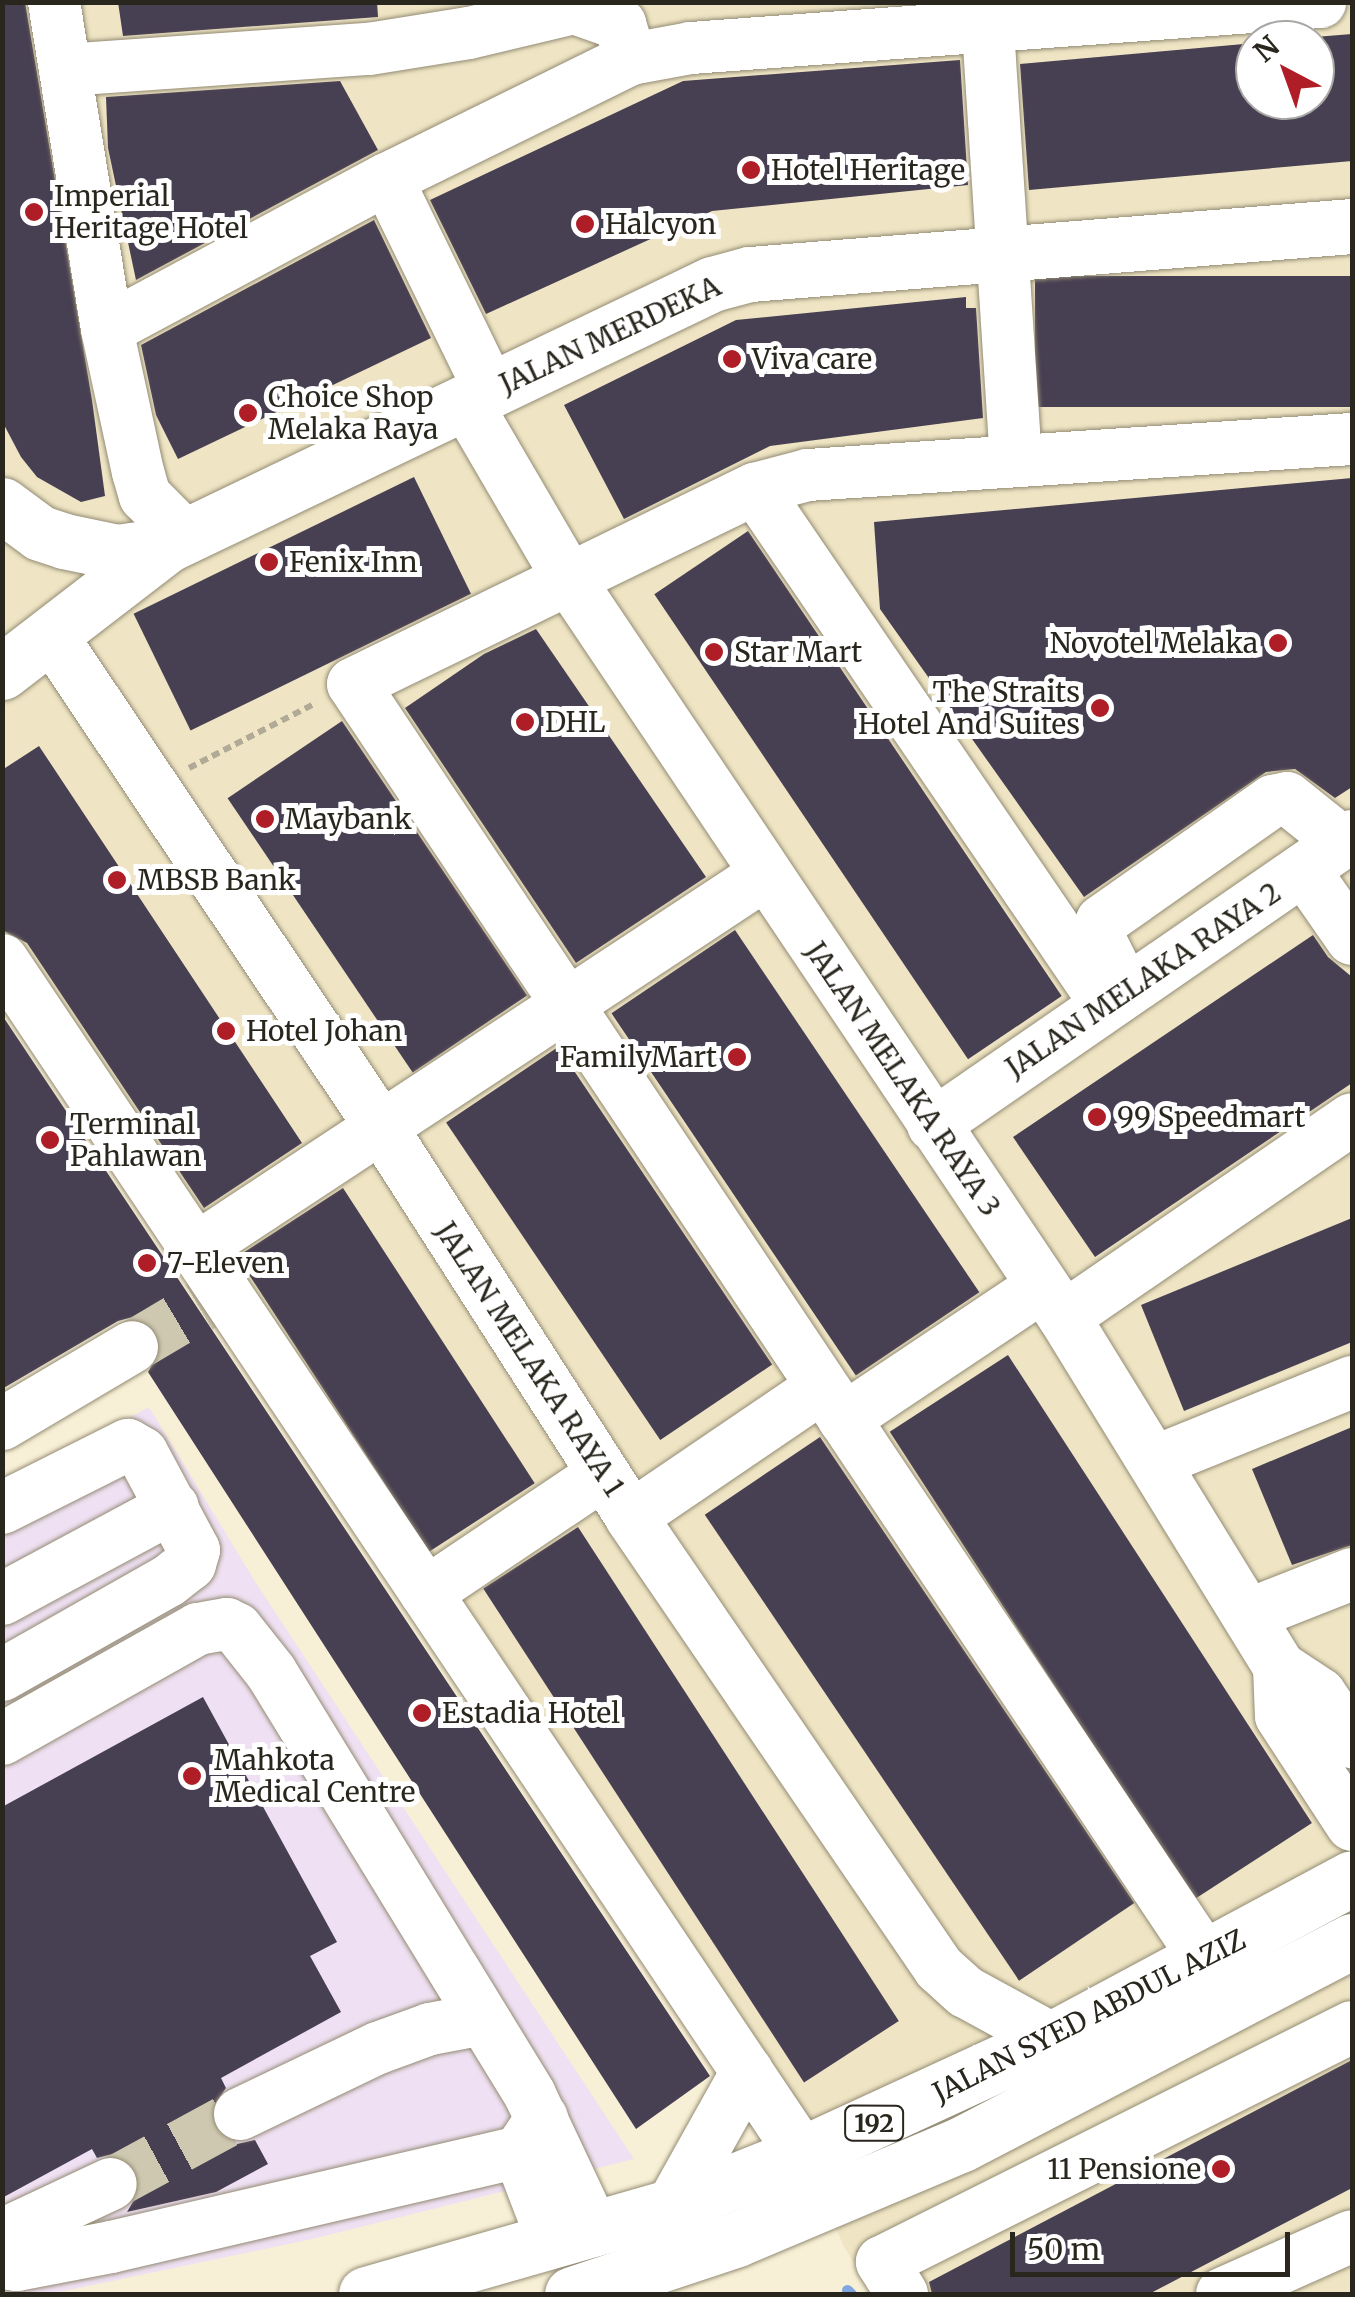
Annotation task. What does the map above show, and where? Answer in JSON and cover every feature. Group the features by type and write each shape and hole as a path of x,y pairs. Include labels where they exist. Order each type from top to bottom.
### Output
{"main road":[{"name":"JALAN MERDEKA","path":"2,672 27,643 176,540 712,284 750,274 1352,226"},
{"path":"2,505 40,533 117,552 176,540"},
{"name":"JALAN SYED ABDUL AZIZ","path":"366,2294 672,2206 802,2154 1052,2039 1352,1878"},
{"name":"JALAN SYED ABDUL AZIZ","path":"572,2294 737,2240 962,2144 1352,1941"}],"street":[{"path":"54,2 65,70 92,138 106,220 107,329 145,496 176,540"},
{"path":"107,329 387,180 631,59 691,48 1320,2"},
{"path":"65,70 369,49 469,33 574,8 620,24 631,59"},
{"path":"988,29 1016,460"},
{"name":"JALAN MELAKA RAYA 3","path":"387,180 478,398 570,581 1054,1302 1279,1667 1320,1694 1352,1742"},
{"path":"1204,1957 353,684 755,489 808,475 1352,439"},
{"path":"755,489 1115,996"},
{"name":"JALAN MELAKA RAYA 1","path":"27,643 154,787 380,1127 617,1496 939,1968 966,1992 1052,2039"},
{"path":"1115,996 1099,938 1102,921 1273,801 1287,798 1333,850 1352,940"},
{"name":"JALAN MELAKA RAYA 2","path":"933,1125 1115,996 1333,850"},
{"path":"1177,868 1218,928"},
{"path":"196,1249 764,874"},
{"path":"2,960 196,1249 218,1296 426,1593 802,2154"},
{"path":"426,1593 617,1496 1054,1302 1352,1119"},
{"path":"2,1424 132,1346"},
{"path":"1154,1462 1352,1382"},
{"path":"2,1508 128,1444 142,1453 194,1550 190,1564 168,1581 2,1675"},
{"path":"2,1598 174,1507"},
{"path":"1248,1615 1352,1574"},
{"path":"2,1739 198,1629 227,1624 237,1629 271,1672 484,2019 573,2235"},
{"path":"1279,1667 1281,1716 1352,1825"},
{"path":"240,2114 378,2048 430,2028 484,2019"},
{"path":"902,2294 882,2262 1352,2027"},
{"path":"672,2206 747,2072"},
{"path":"2,2263 17,2265 112,2248 530,2135"},
{"path":"2,2235 111,2184"},
{"path":"1222,2294 1352,2236"}],"path":[{"path":"154,787 353,684"}],"shaded area":[{"path":"2,3 1352,3 1352,2294 873,2294 843,2245 795,2130 3,943"},
{"name":"Mahkota Medical Centre","path":"149,1407 256,1583 634,2159 312,2239 50,2294 3,2294 3,1486"}],"building":[{"name":"Imperial Heritage Hotel","path":"2,2 25,2 92,400 105,496 81,502 37,477 2,421"},
{"path":"118,2 377,2 378,17 123,36"},
{"path":"1352,34 1352,161 1029,190 1020,64 1235,45 1235,120 1335,120 1335,35"},
{"path":"960,60 968,185 712,211 486,314 430,200 683,81"},
{"path":"340,81 378,150 136,280 108,148 106,97"},
{"path":"374,220 431,338 178,459 156,415 141,345"},
{"path":"1035,276 1352,276 1352,407 1035,407"},
{"path":"966,297 966,308 976,308 983,418 770,446 624,519 564,405 736,320"},
{"path":"414,477 471,594 191,731 134,614"},
{"name":"The Straits Hotel And Suites","path":"1352,478 1352,787 1335,798 1295,769 1266,772 1084,897 880,609 874,522"},
{"path":"748,531 1062,996 968,1059 654,594"},
{"path":"536,629 706,877 576,963 405,708 484,654"},
{"path":"342,721 527,995 413,1073 228,798"},
{"path":"39,746 302,1143 204,1208 27,943 2,930 2,770"},
{"path":"735,930 979,1292 856,1376 611,1013"},
{"path":"1313,935 1328,957 1352,977 1352,1083 1095,1257 1013,1137"},
{"name":"Estadia Hotel","path":"2,1015 710,2076 636,2129 148,1372 162,1348 157,1331 148,1321 133,1317 118,1321 2,1389"},
{"path":"558,1047 772,1365 660,1440 446,1122"},
{"path":"343,1188 535,1483 429,1552 237,1257"},
{"path":"1352,1218 1352,1342 1184,1411 1141,1305"},
{"path":"1008,1355 1312,1823 1194,1900 890,1432"},
{"path":"1352,1427 1352,1545 1292,1565 1252,1469"},
{"path":"820,1437 1134,1903 1019,1981 705,1515"},
{"path":"578,1527 899,2021 804,2083 483,1589"},
{"path":"203,1697 337,1942 310,1956 341,2012 221,2078 226,2088 210,2111 213,2128 224,2139 237,2144 255,2140 268,2164 216,2192 127,2212 141,2188 138,2170 127,2159 113,2154 97,2158 92,2149 2,2198 2,1807"},
{"path":"1352,2060 1352,2188 1149,2294 932,2294 929,2282"}],"waterway":[{"path":"847,2290 851,2294"}],"tunnel":[{"path":"132,1347 211,1300"},
{"path":"111,2184 240,2114"}],"place":[{"name":"Hotel Heritage","path":"751,170"},
{"name":"Imperial Heritage Hotel","path":"34,212"},
{"name":"Halcyon","path":"585,224"},
{"name":"Viva care","path":"732,359"},
{"name":"Choice Shop Melaka Raya","path":"248,413"},
{"name":"Fenix Inn","path":"269,562"},
{"name":"Novotel Melaka","path":"1278,643"},
{"name":"Star Mart","path":"714,652"},
{"name":"The Straits Hotel And Suites","path":"1100,708"},
{"name":"DHL","path":"525,722"},
{"name":"Maybank","path":"265,819"},
{"name":"MBSB Bank","path":"117,880"},
{"name":"Hotel Johan","path":"226,1031"},
{"name":"FamilyMart","path":"737,1057"},
{"name":"99 Speedmart","path":"1097,1117"},
{"name":"Terminal Pahlawan","path":"50,1140"},
{"name":"7-Eleven","path":"147,1263"},
{"name":"Estadia Hotel","path":"422,1713"},
{"name":"Mahkota Medical Centre","path":"192,1776"},
{"name":"11 Pensione","path":"1221,2169"}]}
